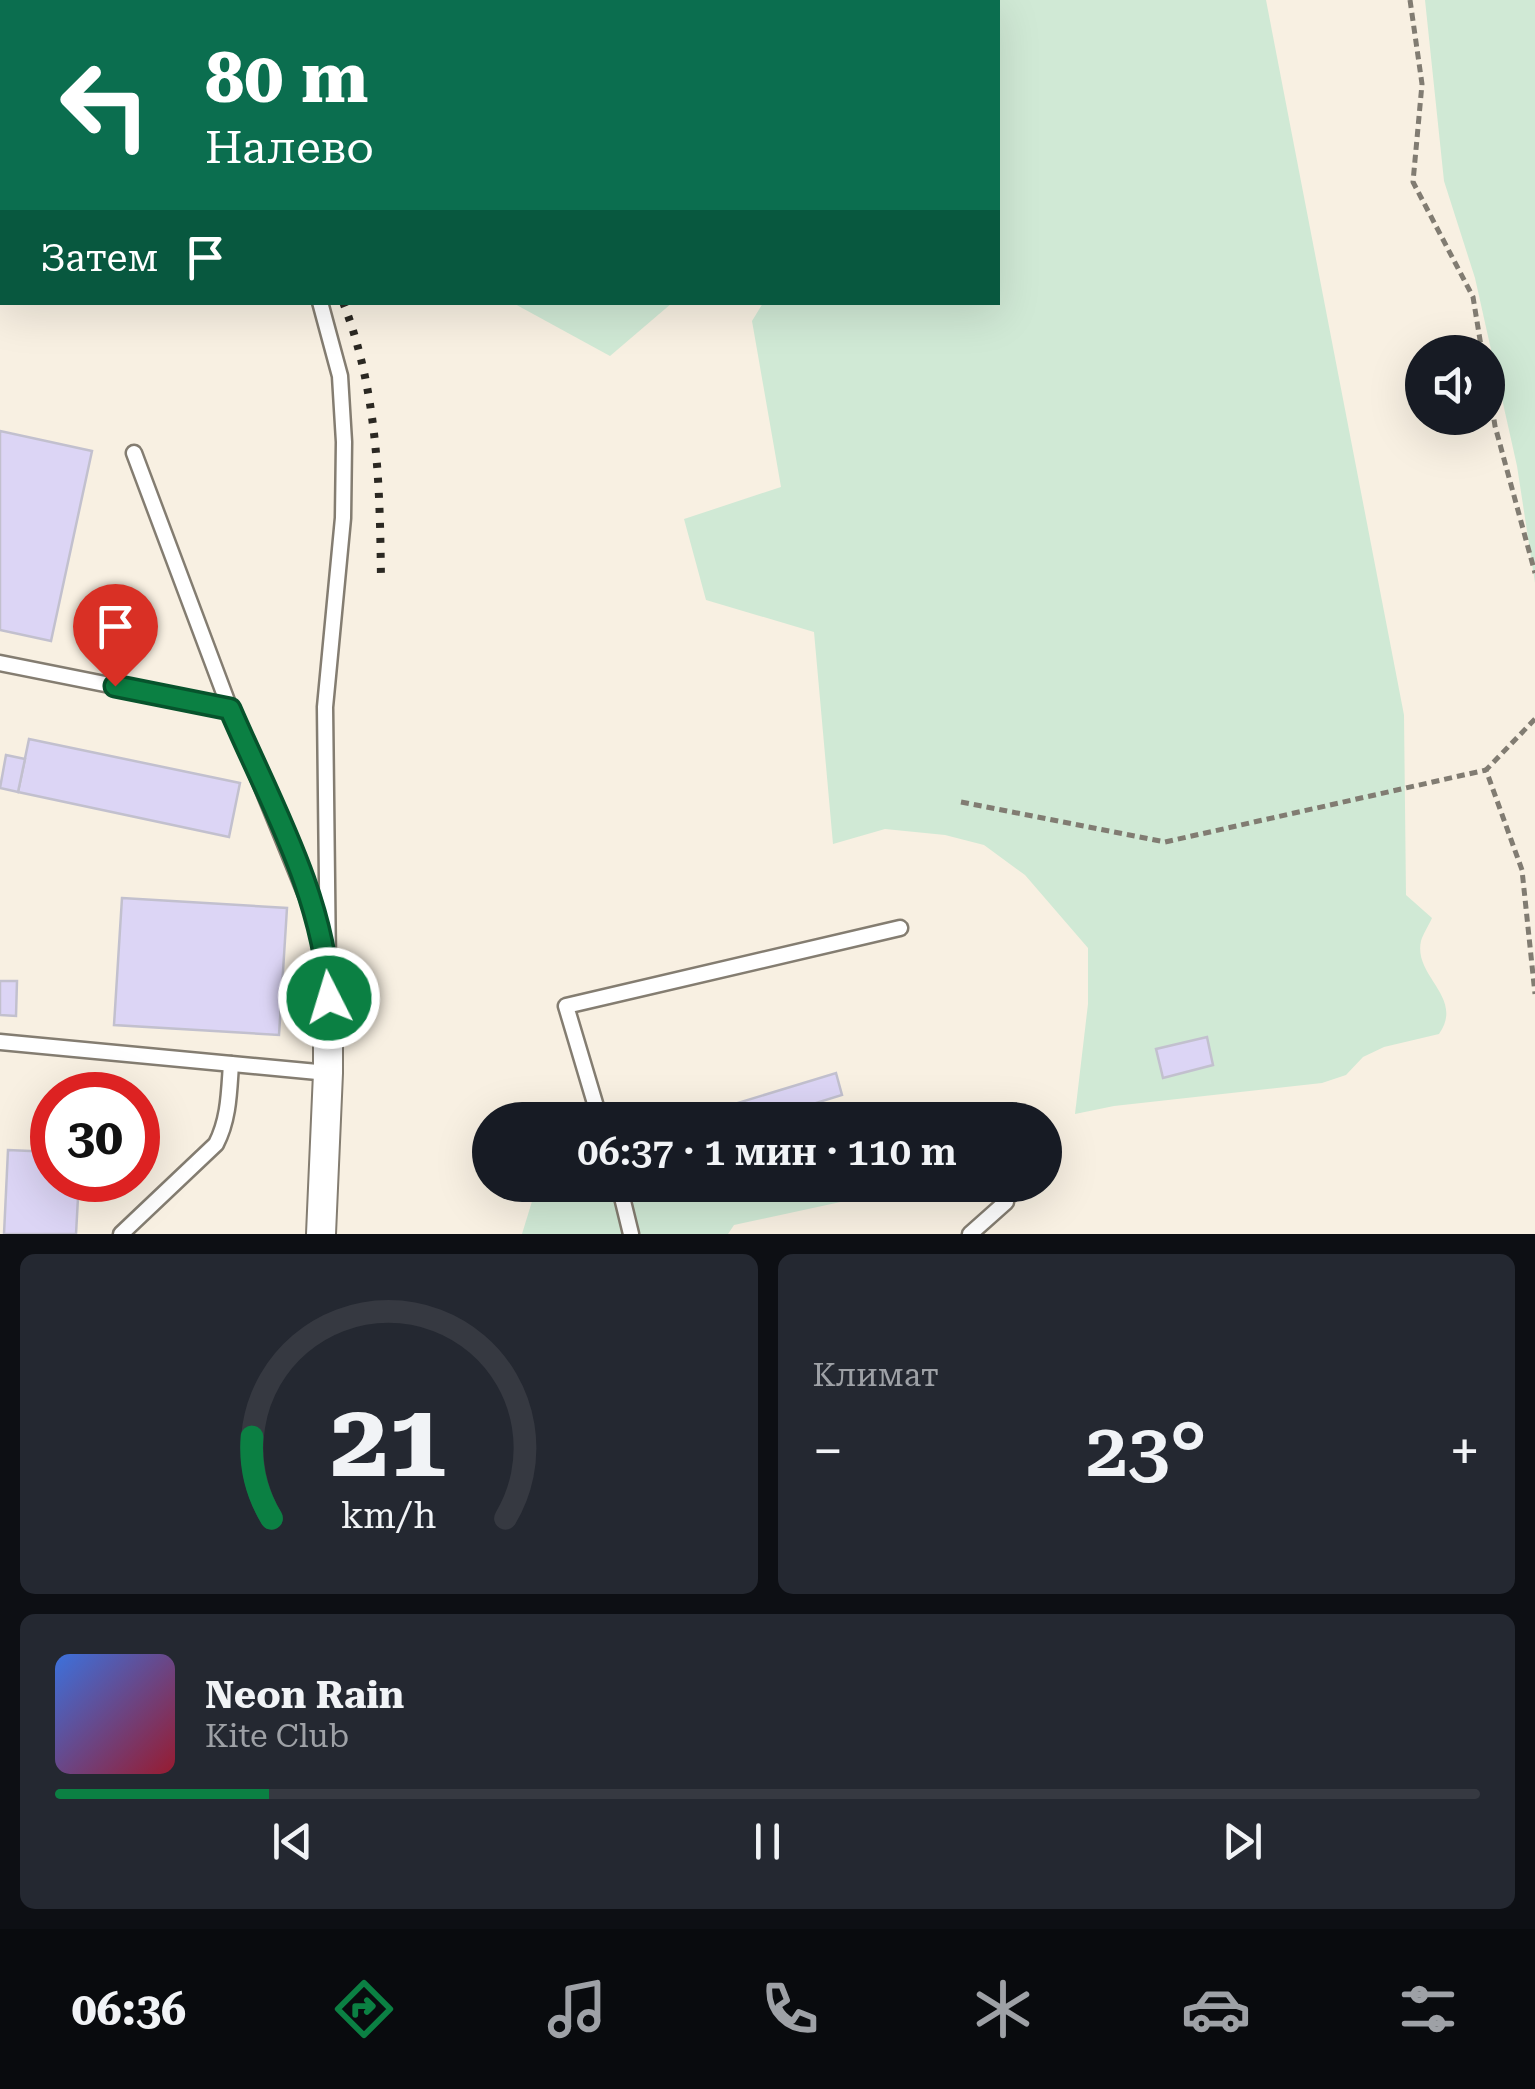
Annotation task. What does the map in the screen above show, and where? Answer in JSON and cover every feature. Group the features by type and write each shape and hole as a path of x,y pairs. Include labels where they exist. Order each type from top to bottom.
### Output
{"street":[{"path":"321,1234 328,967"}],"lane":[{"path":"321,305 340,376 344,442 344,518 325,707 328,967"},
{"path":"134,453 230,709 317,915 328,967"},
{"path":"0,663 230,709"},
{"path":"595,1102 566,1006 900,928"},
{"path":"0,1042 328,1073"},
{"path":"120,1234 216,1144 228,1108 232,1064"},
{"path":"623,1202 631,1234"},
{"path":"970,1234 1006,1202"}],"path":[{"path":"1410,0 1422,84 1413,182 1473,297 1479,335"},
{"path":"1497,435 1535,573"},
{"path":"961,802 1164,842 1486,770 1535,719"},
{"path":"1486,770 1522,870 1535,994"}],"green space":[{"path":"1000,0 1266,0 1404,715 1406,895 1432,918 1421,941 1421,954 1446,1009 1439,1034 1384,1047 1363,1057 1346,1075 1322,1083 1114,1106 1075,1114 1088,1004 1088,948 1025,875 984,845 945,835 885,829 833,844 814,632 706,600 684,519 781,487 752,321 762,305 1000,305"},
{"path":"1425,0 1535,0 1535,583 1505,412 1505,335 1488,335 1475,278 1444,181"},
{"path":"517,305 670,305 610,356"},
{"path":"532,1202 841,1202 734,1225 728,1234 522,1234"}],"building":[{"path":"0,431 92,451 51,641 0,630"},
{"path":"29,739 240,783 229,837 18,792"},
{"path":"6,755 25,759 18,792 0,788"},
{"path":"122,898 287,908 279,1035 114,1025"},
{"path":"0,981 17,981 16,1016 0,1015"},
{"path":"1207,1037 1213,1065 1163,1078 1156,1049"},
{"path":"836,1073 842,1095 819,1102 741,1102"},
{"path":"8,1150 30,1151 30,1202 78,1202 76,1234 4,1234"}],"railway":[{"path":"344,305 364,370 375,440 381,582"}],"route":[{"path":"115,686 230,709 317,915 328,967 329,998"}]}
